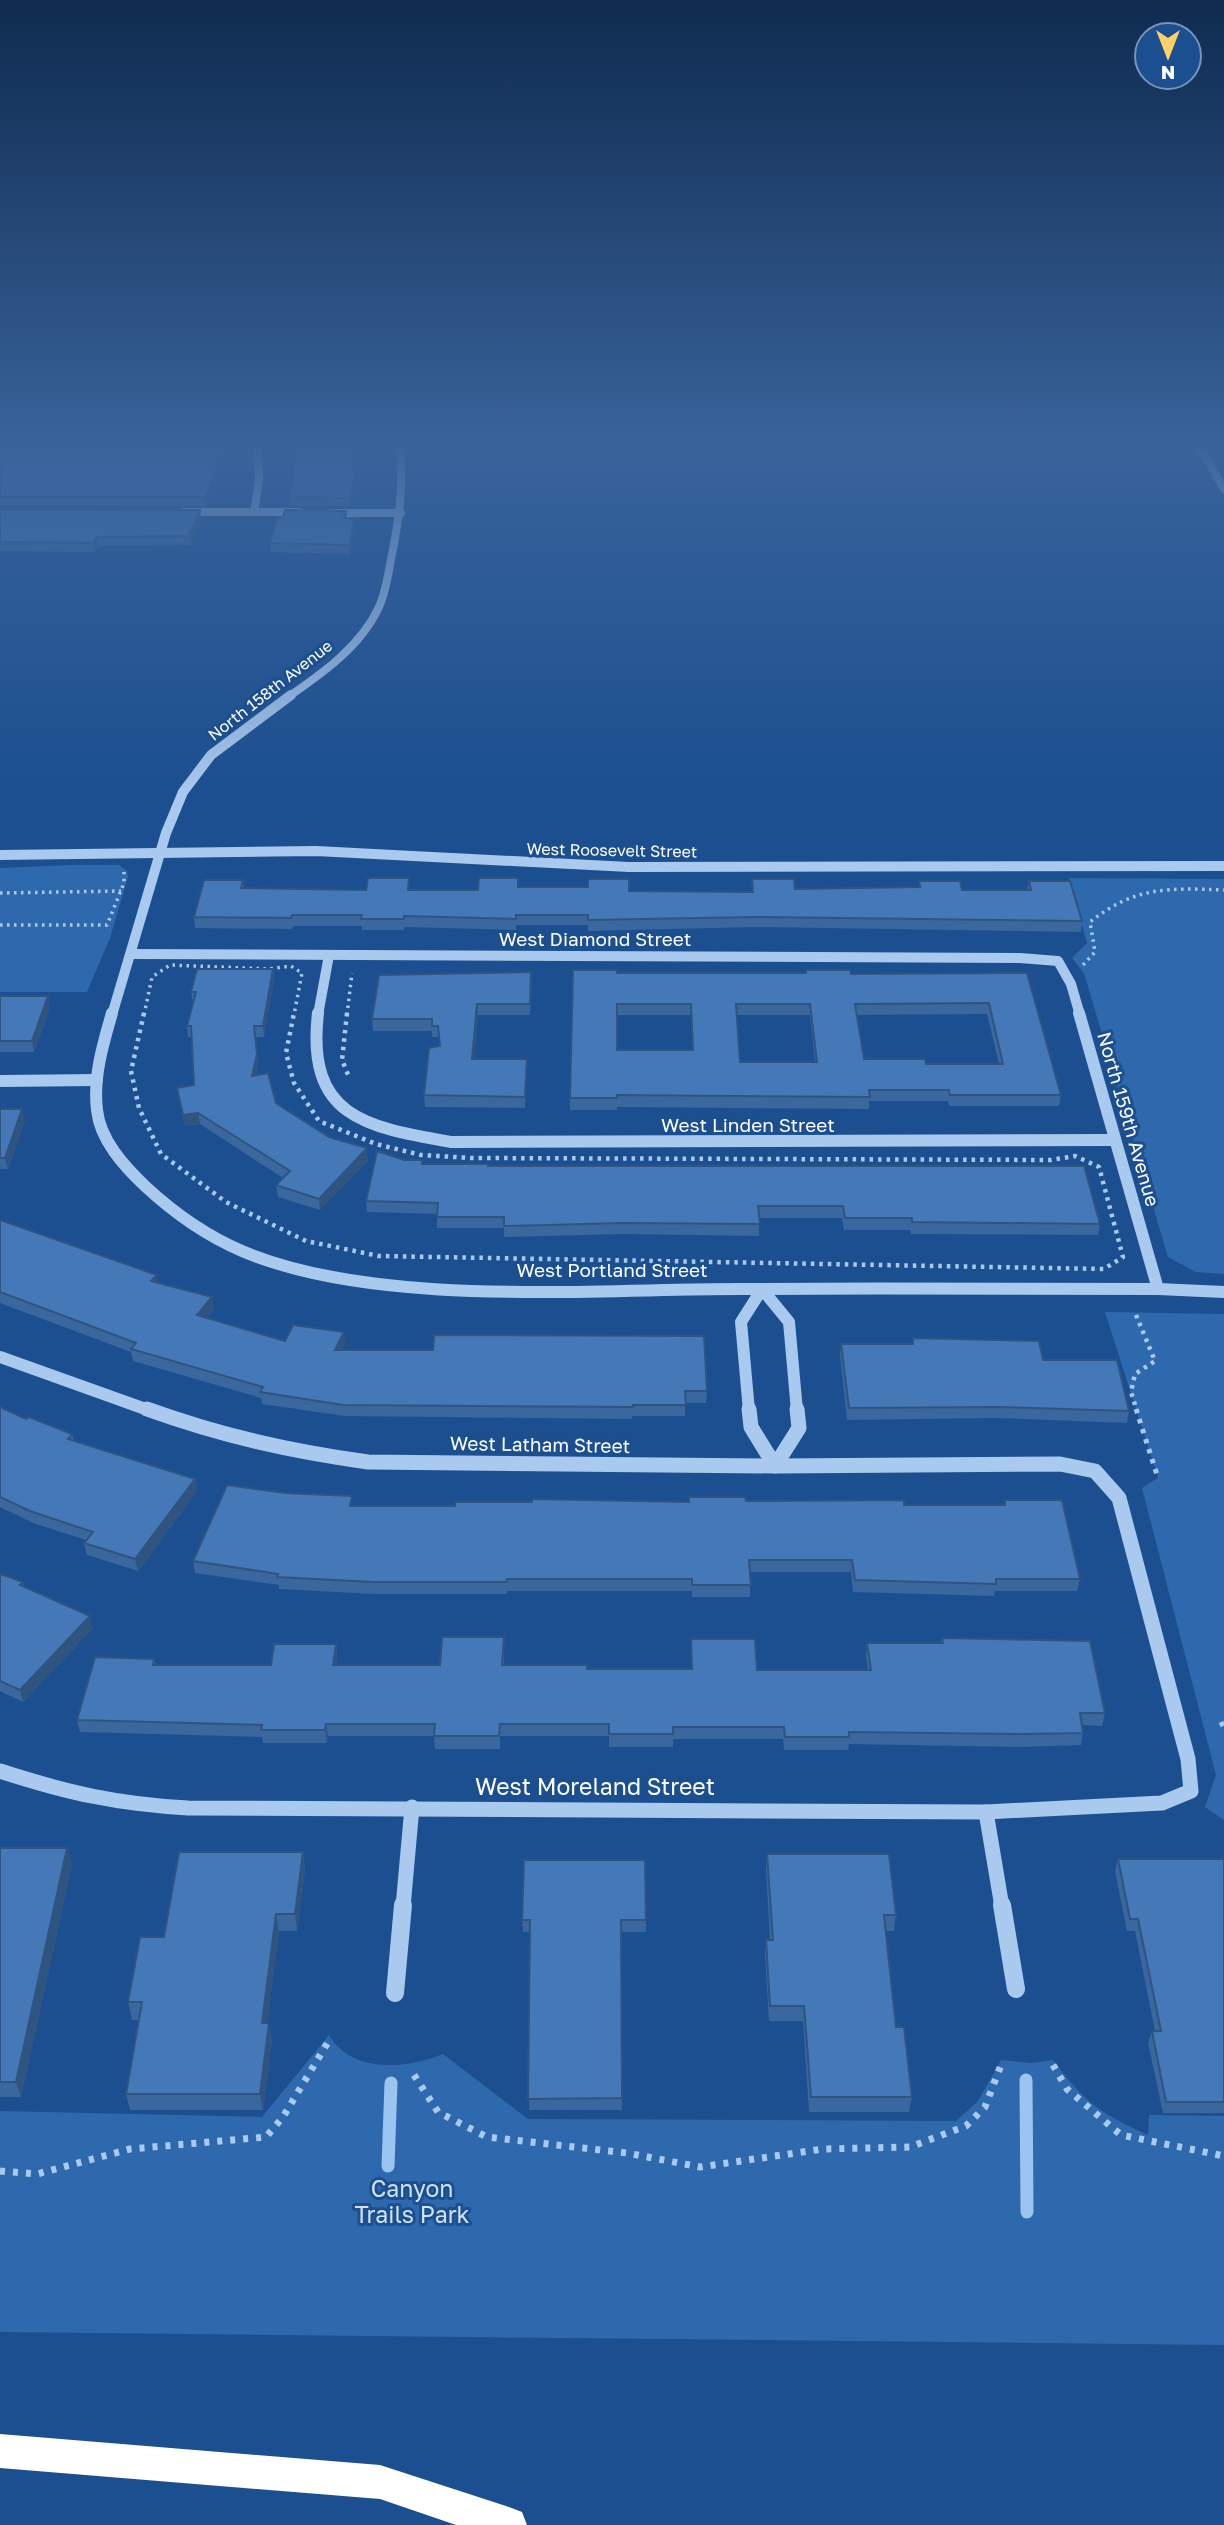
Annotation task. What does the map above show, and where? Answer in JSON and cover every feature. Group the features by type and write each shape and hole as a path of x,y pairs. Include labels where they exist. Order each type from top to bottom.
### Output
{"highway":[{"path":"0,2451 380,2482 509,2525"}],"street":[{"name":"North 158th Avenue","path":"97,1080 102,1047 162,851 177,806 191,780 237,733 331,665 360,637 383,594 391,560"},
{"name":"West Roosevelt Street","path":"0,855 316,851 629,867 1224,866"},
{"name":"West Diamond Street","path":"131,954 1006,957 1058,961"},
{"name":"West Linden Street","path":"329,955 315,1042 319,1081 339,1107 382,1128 451,1142 1115,1140"},
{"name":"North 159th Avenue","path":"1058,961 1071,984 1158,1289"},
{"path":"0,1082 97,1080"},
{"name":"West Portland Street","path":"97,1080 97,1114 105,1134 130,1171 164,1206 200,1230 246,1252 312,1271 419,1286 1158,1289 1224,1292"},
{"path":"762,1289 789,1322 799,1428 775,1466 751,1427 741,1322 762,1289"},
{"name":"West Latham Street","path":"0,1357 215,1434 302,1453 368,1462 775,1466 1060,1464 1095,1471 1119,1498 1188,1759 1191,1791"},
{"name":"West Moreland Street","path":"0,1771 62,1791 129,1805 986,1812 1162,1803 1191,1791"},
{"path":"395,1993 412,1807"},
{"path":"986,1812 1016,1989"}],"path":[{"path":"0,925 107,925 121,891 125,873 117,869"},
{"path":"1083,965 1095,952 1090,922 1110,905 1136,892 1224,890"},
{"path":"0,893 121,891"},
{"path":"170,965 269,969 292,966 302,973 286,1053 294,1083 319,1121 376,1144 421,1155 1051,1160 1075,1156 1099,1167 1123,1257 1104,1269 1012,1268 379,1256 306,1241 226,1202 161,1154 139,1108 131,1071 152,977 170,965"},
{"path":"352,1082 342,1060 351,973 359,971"},
{"path":"1136,1315 1155,1361 1135,1374 1132,1392 1158,1478"},
{"path":"0,2171 37,2174 130,2149 266,2137 284,2117 328,2042"},
{"path":"414,2075 438,2112 487,2137 627,2153 700,2167 823,2149 910,2147 966,2126 985,2107 1001,2065"},
{"path":"1053,2065 1067,2089 1121,2135 1224,2156"}],"green space":[{"path":"119,865 127,871 128,877 110,938 87,992 0,992 0,868"},
{"path":"1069,878 1224,879 1224,1274 1196,1272 1168,1257 1084,973 1072,958 1087,943"},
{"path":"1105,1312 1224,1314 1224,1820 1205,1807 1216,1775 1142,1488 1158,1478"},
{"name":"Canyon Trails Park","path":"329,2035 339,2048 351,2057 381,2065 413,2063 443,2054 528,2119 956,2121 978,2101 1001,2060 1031,2063 1053,2060 1094,2105 1148,2135 1149,2115 1224,2116 1224,2345 0,2332 0,2111 262,2117"}],"building":[{"path":"368,878 409,878 408,890 478,890 479,878 518,878 518,887 588,887 588,879 629,879 629,891 753,892 752,879 794,879 795,889 920,887 919,881 960,881 962,890 1031,890 1029,881 1070,881 1082,921 756,917 588,920 588,915 516,915 516,919 404,916 404,919 361,919 362,915 292,915 291,918 194,917 204,880 243,880 241,888 366,890"},
{"path":"197,969 273,969 263,1026 254,1026 257,1054 252,1076 268,1073 276,1103 329,1137 367,1148 319,1199 276,1185 290,1171 198,1113 183,1115 177,1088 194,1085 191,1026 187,1026 196,992 191,992"},
{"path":"573,970 617,970 617,973 806,973 806,970 850,970 851,974 1027,973 1061,1095 950,1095 949,1090 869,1090 870,1097 617,1095 617,1098 570,1098","holes":["989,1003 1003,1064 926,1064 925,1059 864,1059 855,1004","617,1004 691,1004 693,1050 617,1050","736,1004 810,1004 817,1062 740,1062"]},
{"path":"531,972 530,1004 477,1004 472,1059 527,1059 525,1097 424,1095 429,1048 440,1046 438,1026 432,1026 432,1019 372,1019 379,975"},
{"path":"0,996 48,996 32,1041 0,1041"},
{"path":"0,1109 22,1109 5,1158 0,1158"},
{"path":"377,1151 404,1160 422,1160 422,1164 488,1166 1084,1166 1100,1224 912,1222 912,1218 845,1218 843,1206 758,1206 760,1224 504,1226 504,1217 437,1217 438,1203 366,1201"},
{"path":"0,1220 157,1275 151,1281 212,1297 197,1315 285,1341 293,1325 344,1332 335,1350 433,1350 434,1335 704,1336 707,1391 685,1391 686,1405 633,1407 343,1405 260,1392 263,1387 131,1349 136,1343 0,1292"},
{"path":"913,1338 1039,1341 1043,1360 1117,1360 1129,1411 998,1407 849,1408 841,1344 913,1344"},
{"path":"0,1407 26,1419 29,1417 72,1434 68,1439 195,1479 135,1559 84,1543 93,1532 30,1511 0,1497"},
{"path":"227,1485 285,1493 352,1496 350,1506 455,1506 455,1502 532,1502 532,1499 689,1502 689,1497 745,1497 746,1501 904,1500 904,1505 1005,1505 1005,1500 1062,1500 1080,1579 996,1579 996,1584 855,1580 852,1560 749,1560 751,1585 692,1585 692,1579 373,1582 277,1577 278,1574 193,1561"},
{"path":"0,1574 23,1582 20,1585 90,1616 20,1690 0,1681"},
{"path":"442,1637 504,1637 502,1665 587,1665 587,1669 692,1669 691,1639 755,1639 757,1670 871,1670 867,1643 943,1643 942,1638 1090,1641 1105,1713 1080,1713 1083,1733 849,1732 849,1737 785,1737 784,1727 673,1727 673,1734 609,1734 609,1724 500,1724 499,1736 434,1736 435,1724 326,1724 325,1730 261,1730 262,1725 77,1720 95,1657 154,1659 153,1665 271,1665 274,1644 336,1644 333,1665 440,1665"},
{"path":"0,1848 67,1848 16,2082 0,2082"},
{"path":"179,1852 303,1852 295,1914 276,1914 262,2023 269,2023 260,2094 126,2094 142,2002 128,2002 140,1937 164,1937"},
{"path":"767,1854 889,1854 896,1915 884,1915 896,2027 904,2027 912,2097 811,2097 804,2006 770,2006 766,1940 773,1940"},
{"path":"1118,1859 1224,1859 1224,2102 1166,2102 1152,2031 1161,2031 1138,1919 1130,1919"},
{"path":"524,1860 645,1860 646,1920 621,1920 622,2098 528,2099 530,1920 522,1920"}],"waterway":[{"path":"1026,2080 1027,2212"},
{"path":"388,2166 391,2083"}]}
